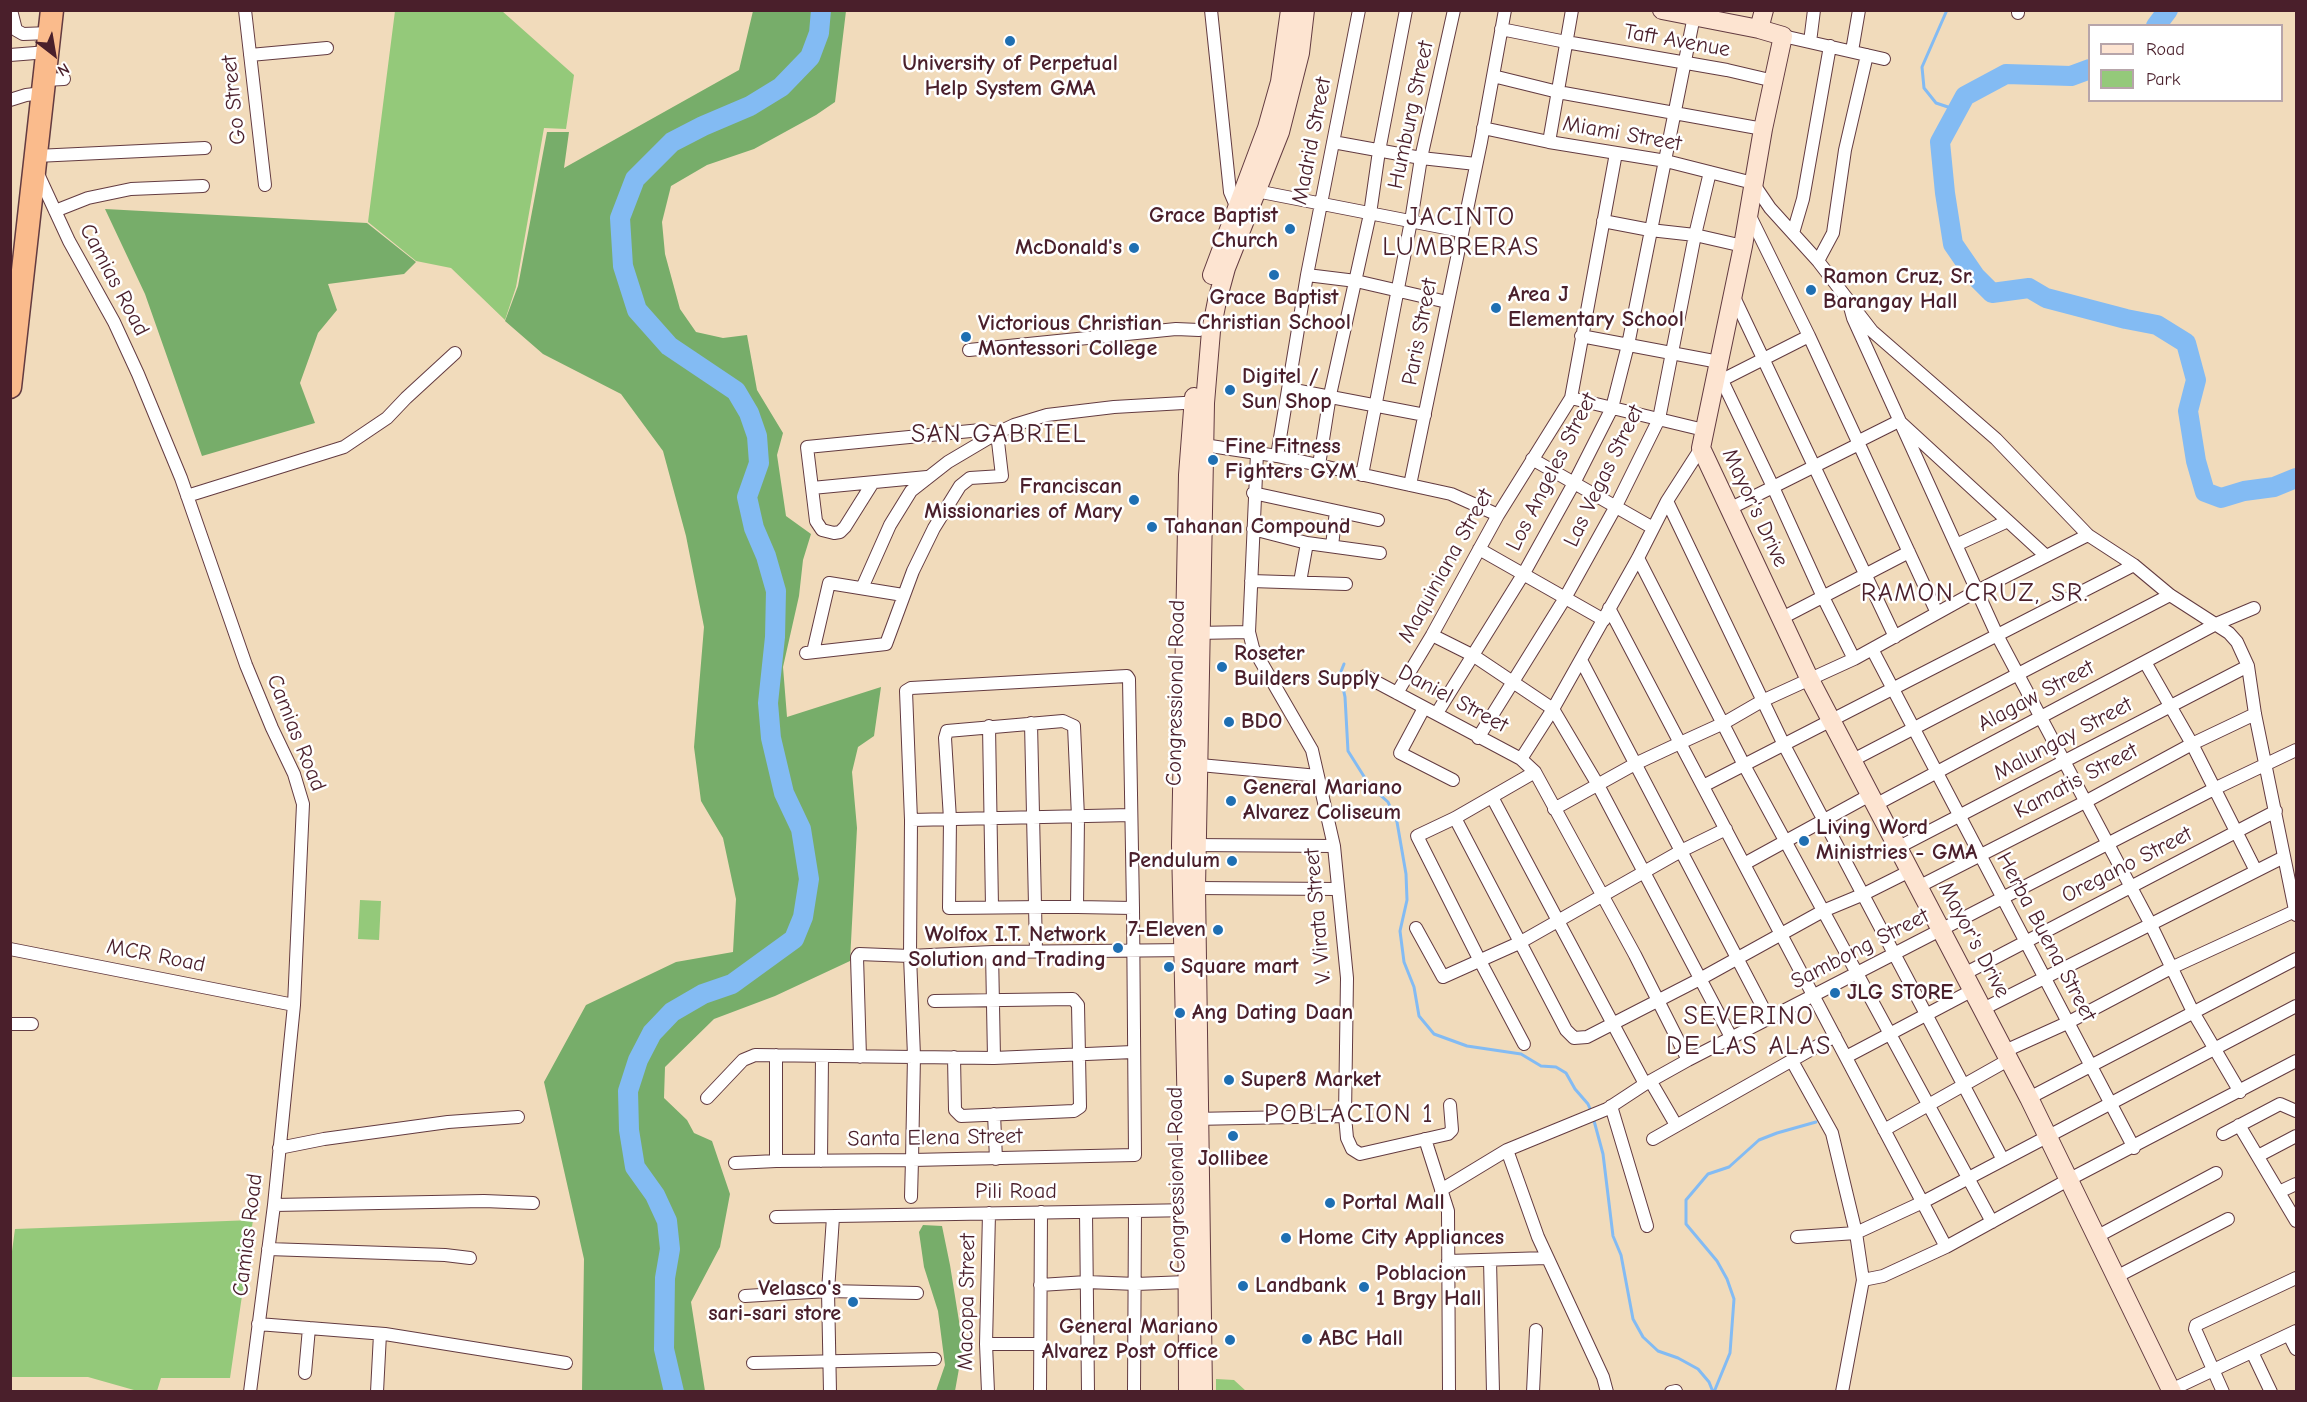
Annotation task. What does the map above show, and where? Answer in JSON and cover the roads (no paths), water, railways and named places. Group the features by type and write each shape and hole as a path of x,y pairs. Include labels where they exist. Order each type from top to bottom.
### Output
{"highway":[{"path":"10,387 35,162 48,88 52,10"}],"main road":[{"name":"Congressional Road","path":"1199,402 1217,302 1280,82 1290,10"},
{"name":"Congressional Road","path":"1188,1392 1195,1324 1189,845 1199,330 1215,264 1236,206 1250,190 1280,132 1300,53 1305,10"},
{"path":"1760,29 1764,10"},
{"path":"1666,11 1694,16 1715,15 1783,36"},
{"name":"Mayor's Drive","path":"1783,36 1763,129 1719,371 1702,439 1729,509 1810,680 2029,1098 2172,1391"},
{"name":"Congressional Road","path":"1191,950 1196,888 1189,845 1200,765 1192,633"},
{"name":"Congressional Road","path":"1194,1210 1188,1282 1203,1392"}],"street":[{"path":"10,10 16,30 49,42"},
{"name":"Go Street","path":"245,10 265,185"},
{"path":"1211,10 1230,192 1236,206"},
{"name":"Madrid Street","path":"1277,456 1307,275 1359,10"},
{"path":"1319,465 1330,395 1370,213 1379,151 1406,10"},
{"name":"Humburg Street","path":"1362,475 1411,222 1421,158 1454,10"},
{"name":"Paris Street","path":"1410,486 1505,10"},
{"path":"1549,142 1572,10"},
{"path":"1810,42 1814,10"},
{"path":"1852,51 1859,10"},
{"name":"Los Angeles Street","path":"1437,713 1524,573 1612,408 1628,345 1694,16"},
{"name":"Taft Avenue","path":"1501,28 1774,81"},
{"path":"1783,36 1884,58"},
{"path":"10,55 49,42"},
{"path":"1793,233 1803,199 1830,46"},
{"path":"250,55 327,48"},
{"path":"1818,261 1833,233 1845,150 1867,55"},
{"path":"1493,76 1558,92 1763,129"},
{"path":"10,100 48,88"},
{"path":"10,107 48,88"},
{"name":"Miami Street","path":"1483,128 1549,142 1666,161 1754,183"},
{"path":"1334,142 1421,158 1476,164"},
{"path":"35,162 205,148"},
{"name":"Maquiniana Street","path":"1396,693 1432,634 1498,515 1571,398 1616,153"},
{"name":"Camias Road","path":"35,162 69,241 114,322 138,374 187,496 246,665 294,774 303,804 294,1005 274,1205 250,1392"},
{"name":"Las Vegas Street","path":"1478,738 1565,598 1615,508 1659,419 1695,235 1710,172"},
{"path":"1754,183 1770,208 1818,261 1872,331 1996,439 2088,535 2134,565 2170,595 2216,624 2237,642 2248,666 2255,714 2296,913 2170,968 2007,1055 1964,1085 1884,1130"},
{"path":"56,211 88,198 121,191 203,186"},
{"path":"1250,190 1461,231"},
{"path":"1749,213 1809,336 1937,613"},
{"path":"1603,221 1650,230 1695,235 1743,246"},
{"path":"1307,275 1356,281 1447,302"},
{"path":"1733,294 1895,637"},
{"path":"1849,301 1851,313 1997,635 2150,923 2193,1012 2240,1092"},
{"path":"969,350 1176,329 1199,330"},
{"path":"1581,336 1672,353 1719,371 1764,359 1809,336"},
{"path":"187,496 344,447 387,418 455,353"},
{"path":"1719,371 1854,659"},
{"path":"1288,389 1330,395 1425,415"},
{"path":"1571,398 1659,419 1702,439"},
{"path":"862,588 902,504 911,491 927,477 998,433 1014,425 1047,415 1114,406 1199,402"},
{"path":"1729,509 1899,421"},
{"path":"1899,421 2046,556"},
{"path":"872,484 845,527 834,533 822,530 816,521 807,447 976,430 998,433"},
{"path":"903,595 829,583 809,652 886,644 903,595 934,528 960,486 970,478 1002,476 998,433"},
{"name":"Mayor's Drive","path":"1521,759 1553,709 1604,620 1702,439"},
{"path":"1196,444 1277,456 1451,494 1498,515"},
{"path":"1192,633 1249,632 1257,453"},
{"path":"1532,459 1653,528"},
{"path":"812,488 927,477"},
{"path":"1254,493 1378,520"},
{"path":"1667,501 1784,745 2003,1160"},
{"path":"1332,546 1336,511"},
{"path":"1956,545 2008,521"},
{"path":"1253,529 1307,543 1380,553"},
{"path":"1554,809 1635,764 1724,723 1762,701 1854,659 1977,591 2088,535"},
{"path":"1300,582 1307,543"},
{"path":"1479,549 1604,620"},
{"path":"1780,619 1909,552"},
{"path":"1638,558 1744,765 1992,1222"},
{"path":"1703,786 2134,565"},
{"path":"1251,581 1346,584"},
{"path":"1851,761 2170,595"},
{"path":"1609,608 1946,1247"},
{"name":"Alagaw Street","path":"1744,864 1824,820 1936,773 2216,624 2253,608"},
{"name":"V. Virata Street","path":"1249,632 1253,648 1312,750 1334,846 1347,978 1345,1116 1347,1138 1352,1149 1360,1154 1451,1132 1450,1105"},
{"path":"1432,634 1474,656 1553,709 1598,785 1732,1039"},
{"name":"Herba Buena Street","path":"1872,649 2134,1148"},
{"path":"1581,660 1769,1019"},
{"path":"2145,662 2192,744 2256,871"},
{"name":"Malungay Street","path":"1898,848 2248,666"},
{"path":"707,1098 743,1060 755,1054 860,1057 914,1056 994,1058 1133,1052 1129,679 1123,675 908,689 906,691 911,820 910,956 914,1056 911,1197"},
{"name":"Daniel Street","path":"1365,676 1521,759 1535,772 1635,955 1688,1060"},
{"path":"1424,708 1400,753 1453,780"},
{"name":"Kamatis Street","path":"1455,818 1569,1035 1580,1039 1658,1001 1823,911 1864,894 1980,855 2192,744 2255,714"},
{"path":"1077,907 1078,817 1074,726 1063,721 949,730 946,733 950,819 949,908 1133,908"},
{"path":"1031,723 1035,951"},
{"path":"989,726 992,908"},
{"name":"Sambong Street","path":"1441,1190 1507,1150 1609,1107 1688,1060 2214,789 2296,750"},
{"path":"1200,765 1318,776"},
{"path":"1524,1044 1417,836 1492,798 1535,772"},
{"path":"1492,798 1613,1024 1676,1125"},
{"name":"Oregano Street","path":"1846,1057 1926,1015 2025,942 2276,812"},
{"path":"911,820 1131,815"},
{"path":"1416,928 1443,977 1519,943 1680,851 1726,829"},
{"path":"1189,845 1334,846"},
{"path":"1983,1009 2284,857"},
{"path":"1196,888 1338,890"},
{"name":"MCR Road","path":"10,949 294,1005"},
{"path":"860,1057 858,955 1191,950"},
{"path":"992,952 994,1058"},
{"path":"2029,1098 2296,959"},
{"path":"934,1001 1073,999 1078,1005 1080,1107 1078,1109 961,1116 956,1113 954,1057"},
{"path":"1797,1237 1856,1233 1923,1202 2296,1006"},
{"path":"10,1024 32,1024"},
{"path":"1653,1139 1835,1036"},
{"name":"Santa Elena Street","path":"735,1163 1135,1155 1133,1052"},
{"path":"776,1055 776,1161"},
{"path":"821,1161 822,1056"},
{"path":"1792,1061 1832,1133 1856,1233 1863,1280 1842,1392"},
{"path":"1863,1280 1882,1276 1946,1247 2068,1180 2134,1148 2296,1062"},
{"path":"2223,1134 2280,1104 2296,1111"},
{"path":"1609,1107 1647,1226"},
{"path":"994,1114 996,1159"},
{"path":"1193,1119 1345,1116"},
{"path":"279,1148 324,1139 448,1122 518,1117"},
{"path":"2239,1125 2296,1221"},
{"path":"2258,1156 2296,1136"},
{"path":"1425,1139 1448,1211 1449,1392"},
{"path":"1507,1150 1547,1258 1603,1377 1607,1392"},
{"path":"2096,1237 2216,1173"},
{"path":"2279,1192 2296,1184"},
{"path":"274,1205 484,1201 533,1203"},
{"name":"Pili Road","path":"776,1217 1194,1210"},
{"path":"1134,1392 1135,1211"},
{"path":"1040,1392 1041,1212"},
{"name":"Macopa Street","path":"988,1392 986,1344 989,1213"},
{"path":"1086,1213 1088,1392"},
{"path":"830,1392 828,1291 833,1217"},
{"path":"2116,1277 2228,1219"},
{"path":"268,1249 445,1255 470,1258"},
{"path":"1448,1261 1547,1258"},
{"path":"1490,1260 1493,1392"},
{"path":"2223,1392 2195,1329 2196,1325 2296,1278"},
{"path":"1040,1285 1087,1282 1136,1284 1188,1282"},
{"path":"744,1296 828,1291 917,1293"},
{"path":"258,1324 380,1334 566,1363"},
{"path":"305,1372 309,1328"},
{"path":"1533,1392 1536,1330"},
{"path":"2172,1391 2293,1333 2296,1349"},
{"path":"377,1392 380,1334"},
{"path":"986,1344 1041,1344"},
{"path":"2252,1352 2271,1392"},
{"path":"753,1363 935,1359"},
{"path":"1671,1392 1676,1391"}],"waterway":[{"path":"674,1392 664,1349 665,1278 670,1249 667,1221 655,1195 635,1167 629,1130 628,1091 638,1060 652,1033 672,1012 703,994 732,984 794,939 803,917 809,879 801,829 784,793 771,738 768,703 775,637 776,591 766,556 754,528 747,497 759,463 757,436 749,413 736,391 669,346 637,310 623,266 620,218 635,179 672,142 750,106 781,87 810,57 819,33 821,10"},
{"path":"1947,10 1922,67 1924,88 1936,103 1957,110"},
{"path":"2158,24 2168,10"},
{"path":"2088,70 2071,76 2006,74 1965,96 1940,142 1953,244 1975,276 1992,293 2029,288 2046,298 2157,325 2186,343 2196,380 2188,411 2196,461 2205,492 2221,498 2244,491 2274,487 2296,478"},
{"path":"1344,664 1340,674 1345,697 1348,751 1370,786 1388,802 1397,822 1406,874 1407,900 1400,931 1404,962 1414,987 1419,1016 1434,1034 1467,1046 1521,1054 1541,1066 1556,1067 1566,1073 1591,1111"},
{"path":"1593,1117 1603,1154 1613,1236 1621,1255 1633,1319 1643,1337 1658,1351 1678,1358 1698,1369 1709,1382 1713,1392"},
{"path":"1714,1392 1730,1353 1734,1299 1717,1261 1686,1224 1686,1200 1708,1174 1729,1167 1759,1140 1816,1122"}],"place":[{"name":"University of Perpetual Help System GMA","path":"1010,41"},
{"name":"Grace Baptist Church","path":"1290,229"},
{"name":"McDonald's","path":"1134,248"},
{"name":"Grace Baptist Christian School","path":"1274,275"},
{"name":"Ramon Cruz, Sr. Barangay Hall","path":"1811,290"},
{"name":"Area J Elementary School","path":"1496,308"},
{"name":"Victorious Christian Montessori College","path":"966,337"},
{"name":"Digitel / Sun Shop","path":"1230,390"},
{"name":"Fine Fitness Fighters GYM","path":"1213,460"},
{"name":"Franciscan Missionaries of Mary","path":"1134,500"},
{"name":"Tahanan Compound","path":"1152,527"},
{"name":"Roseter Builders Supply","path":"1222,667"},
{"name":"BDO","path":"1229,722"},
{"name":"General Mariano Alvarez Coliseum","path":"1231,801"},
{"name":"Living Word Ministries - GMA","path":"1804,841"},
{"name":"Pendulum","path":"1232,861"},
{"name":"7-Eleven","path":"1218,930"},
{"name":"Wolfox I.T. Network Solution and Trading","path":"1118,948"},
{"name":"Square mart","path":"1169,967"},
{"name":"JLG STORE","path":"1835,993"},
{"name":"Ang Dating Daan","path":"1180,1013"},
{"name":"Super8 Market","path":"1229,1080"},
{"name":"Jollibee","path":"1233,1136"},
{"name":"Portal Mall","path":"1330,1203"},
{"name":"Home City Appliances","path":"1286,1238"},
{"name":"Landbank","path":"1243,1286"},
{"name":"Poblacion 1 Brgy Hall","path":"1364,1287"},
{"name":"Velasco's sari-sari store","path":"853,1302"},
{"name":"ABC Hall","path":"1307,1339"},
{"name":"General Mariano Alvarez Post Office","path":"1230,1340"}],"district":[{"name":"JACINTO LUMBRERAS","path":"1461,233"},
{"name":"SAN GABRIEL","path":"999,435"},
{"name":"RAMON CRUZ, SR.","path":"1975,594"},
{"name":"SEVERINO DE LAS ALAS","path":"1749,1032"},
{"name":"POBLACION 1","path":"1349,1115"}]}
